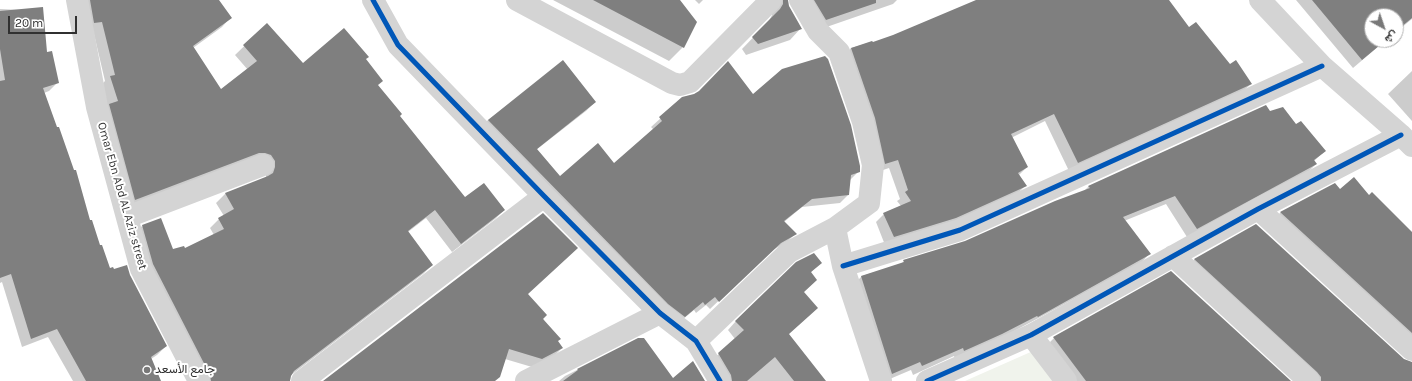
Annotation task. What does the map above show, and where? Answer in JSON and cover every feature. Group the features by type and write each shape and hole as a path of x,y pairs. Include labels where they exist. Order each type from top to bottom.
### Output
{"street":[{"name":"Omar Ebn Abd AL Aziz street","path":"77,0 97,107 141,269 199,381"},
{"path":"373,0 398,45 660,313 696,341 720,381"},
{"path":"517,0 672,83 680,85 690,82 771,0"},
{"path":"696,341 789,252 835,228 869,203 873,165 863,122 839,52 818,31 800,0"},
{"path":"927,381 1031,335 1258,210 1407,141 1322,66 1260,0"},
{"path":"843,266 960,230 1322,66"},
{"path":"127,217 263,165"},
{"path":"302,381 544,196"},
{"path":"1258,210 1412,350"},
{"path":"835,228 843,266 881,381"},
{"path":"1174,256 1309,381"},
{"path":"526,381 660,313"},
{"path":"1031,335 1066,381"}],"shaded area":[{"path":"1051,343 1075,381 965,381"}],"building":[{"path":"90,0 219,0 232,18 193,46 221,89 257,61 243,45 267,23 303,63 344,28 369,57 366,59 383,81 378,85 402,114 400,116 465,197 484,183 505,210 461,244 435,210 408,231 433,265 294,371 290,381 211,381 210,375 153,264 142,225 161,218 173,249 184,246 185,248 224,229 218,218 234,209 225,193 273,173 275,161 271,155 259,153 135,200 109,104 118,101 110,76 115,75 102,22 94,23"},
{"path":"593,0 680,0 697,22 684,48"},
{"path":"783,0 788,0 789,6 802,29 758,44 752,37 780,9 783,4"},
{"path":"814,0 876,0 876,3 826,20"},
{"path":"976,0 1169,0 1189,27 1196,22 1230,64 1236,60 1252,84 1078,163 1054,114 1011,134 1028,167 1018,173 1027,186 956,218 894,237 883,213 911,201 905,192 908,190 898,160 885,164 875,118 851,48 893,35"},
{"path":"1312,0 1412,0 1412,18 1404,24 1404,8 1364,8 1364,48 1376,48 1362,60"},
{"path":"43,7 47,52 52,51 59,83 43,88 74,170 76,170 90,220 92,220 100,245 102,245 110,268 113,267 114,269 127,265 130,275 167,346 151,357 161,381 86,381 57,329 31,339 11,274 0,278 0,81 5,80 0,49 0,11"},
{"path":"825,56 828,59 851,125 860,166 860,172 851,175 849,195 812,199 784,221 797,234 781,243 719,302 715,297 705,305 703,302 685,317 668,304 488,120 563,60 596,102 537,149 560,176 598,143 614,163 662,121 659,117 682,97 699,91 728,61 753,94 782,69"},
{"path":"1266,105 1270,111 1283,107 1296,124 1301,121 1326,151 1314,160 1317,164 1197,229 1175,196 1123,217 1151,254 1038,317 1037,316 1002,334 964,351 963,348 922,366 920,362 892,374 861,276 904,262 903,260 965,241 1055,201 1090,188 1088,186"},
{"path":"1354,177 1369,195 1372,192 1412,232 1412,333 1280,212 1335,183 1340,189"},
{"path":"543,213 578,248 528,294 547,315 543,319 561,339 558,341 563,348 542,359 509,349 500,377 495,381 323,381"},
{"path":"1256,224 1404,359 1412,362 1412,381 1321,381 1321,377 1317,372 1194,259"},
{"path":"814,253 822,263 811,272 817,280 804,292 818,308 789,334 826,381 794,381 775,357 747,381 732,381 731,375 718,353 744,330 735,321 796,262"},
{"path":"1171,271 1291,381 1086,381 1053,337"},
{"path":"638,338 644,338 673,378 693,361 705,381 563,381 578,370 577,369"}],"cycle path":[{"path":"373,0 398,45 660,313 696,341 720,381"},
{"path":"843,266 960,230 1322,66"},
{"path":"927,381 1031,335 1258,209 1401,135"}],"place":[{"name":"جامع الأسعد","path":"147,370"}]}
